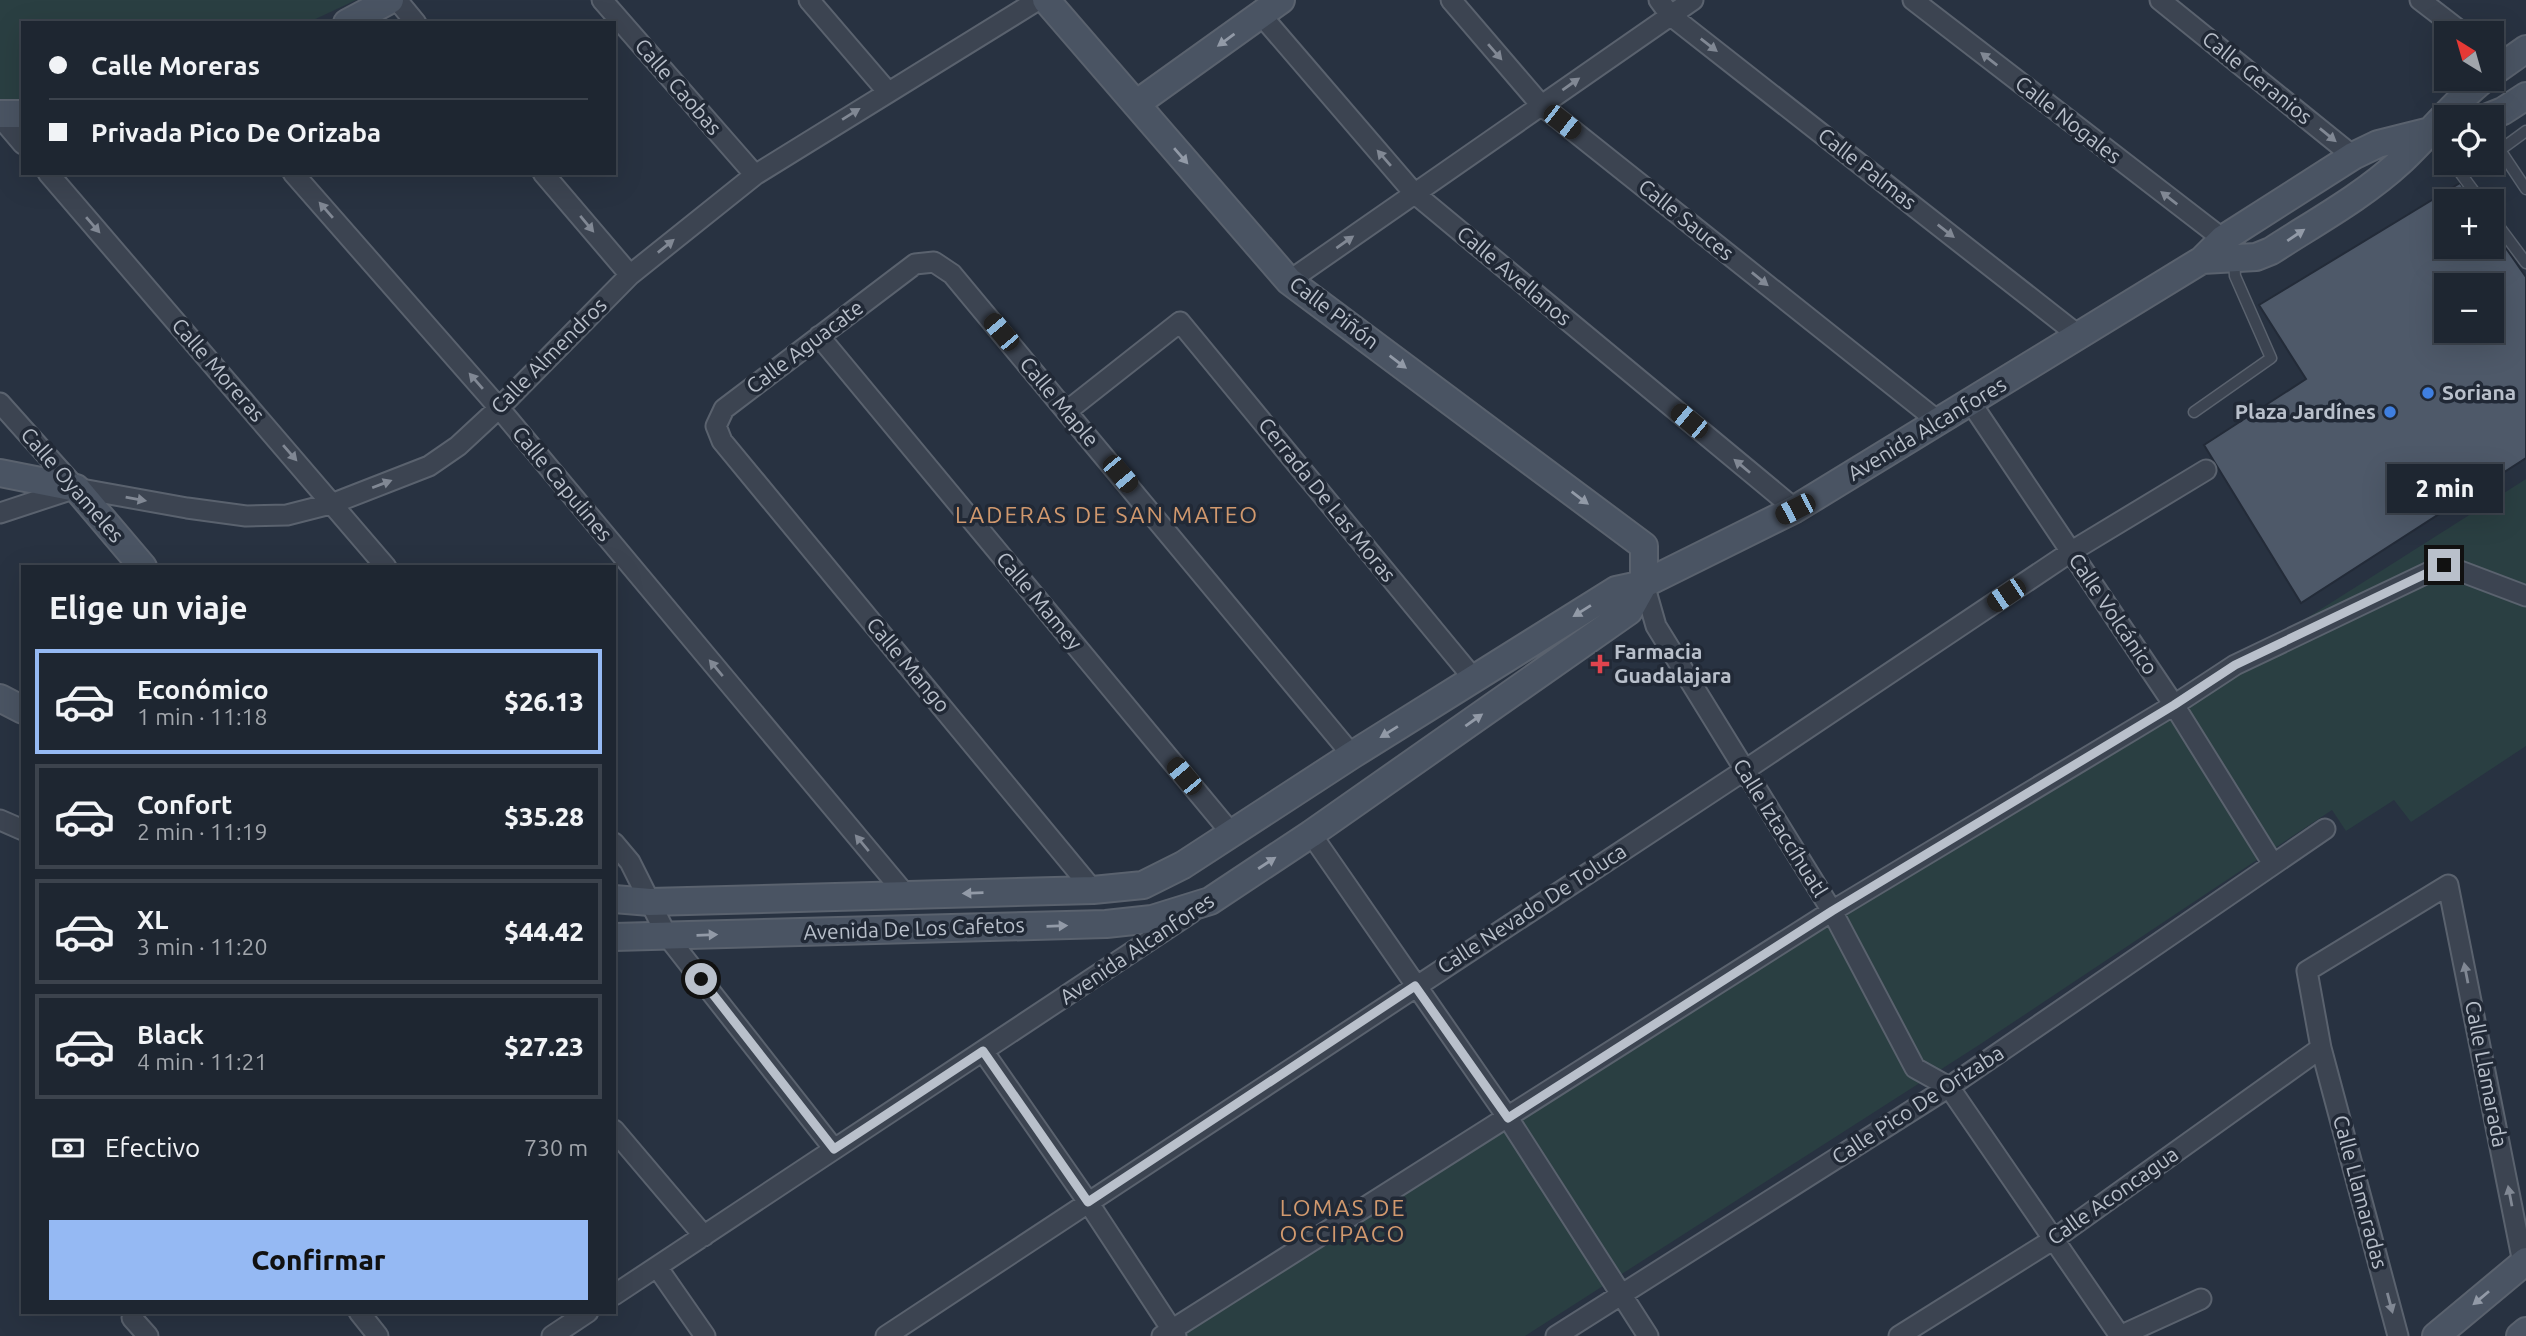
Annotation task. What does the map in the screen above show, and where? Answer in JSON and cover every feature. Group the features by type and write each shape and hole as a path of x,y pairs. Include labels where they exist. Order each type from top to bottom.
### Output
{"street":[{"path":"351,21 390,0"},
{"path":"397,0 414,21"},
{"name":"Calle Caobas","path":"602,0 755,175"},
{"path":"809,0 887,91"},
{"name":"Calle Almendros","path":"0,513 76,488 246,516 288,515 334,503 429,466 458,446 499,408 630,275 755,175 1038,0"},
{"name":"Calle Piñón","path":"1046,0 1289,281 1644,546 1644,584"},
{"name":"Calle Sauces","path":"1451,0 1541,105 1939,422"},
{"path":"1289,281 1541,105 1664,7 1693,0"},
{"name":"Calle Nogales","path":"1913,0 2229,250"},
{"name":"Calle Geranios","path":"2160,0 2353,156"},
{"path":"2420,0 2447,21"},
{"name":"Calle Palmas","path":"1664,7 2078,335"},
{"path":"1136,104 1271,8"},
{"name":"Calle Avellanos","path":"1271,8 1414,193 1795,509"},
{"name":"Avenida Alcanfores","path":"2504,62 2526,49"},
{"name":"Avenida Alcanfores","path":"2455,105 2468,91"},
{"path":"2504,110 2526,96"},
{"path":"0,116 21,114"},
{"path":"0,116 21,142"},
{"path":"2229,250 2353,156 2378,144 2434,130"},
{"name":"Avenida Alcanfores","path":"1183,864 1616,590 1644,584 1795,509 2202,260 2229,250 2256,257 2271,251 2373,183 2434,133"},
{"name":"Calle Moreras","path":"50,175 334,503 384,565"},
{"name":"Calle Capulines","path":"295,175 499,408 906,895"},
{"path":"546,175 630,275"},
{"name":"Calle Maple","path":"915,264 934,262 952,274 1352,755"},
{"name":"Calle Aguacate","path":"722,441 716,426 724,409 915,264"},
{"name":"Cerrada De Las Moras","path":"1067,411 1180,322 1474,679"},
{"name":"Calle Mamey","path":"819,336 1232,834"},
{"name":"Calle Oyameles","path":"0,403 141,565"},
{"name":"Calle Volcánico","path":"1971,403 2174,705 2273,864"},
{"name":"Calle Mango","path":"722,441 1093,890"},
{"name":"Calle Nevado De Toluca","path":"886,1336 1745,771 2072,551 2206,470"},
{"path":"0,473 76,488"},
{"path":"983,1051 1088,1202 1170,1334 1832,911 2174,705 2235,665 2444,565 2526,596"},
{"name":"Avenida Alcanfores","path":"616,1294 1311,834 1629,611 1644,584"},
{"name":"Calle Iztaccíhuatl","path":"1644,584 1656,626 1832,911 1916,1068 1949,1087 2120,1336"},
{"path":"0,698 21,709"},
{"path":"0,820 21,829"},
{"name":"Calle Pico De Orizaba","path":"1556,1336 1949,1087 2325,830"},
{"path":"1311,834 1508,1118 1648,1336"},
{"path":"616,845 630,862 667,936 834,1149"},
{"path":"1183,864 1210,901"},
{"name":"Avenida De Los Cafetos","path":"616,899 650,902 1093,890 1143,885 1183,864"},
{"name":"Calle Llamaradas","path":"2399,1336 2321,1048 2307,971 2448,885"},
{"name":"Calle Llamarada","path":"2448,885 2525,1262"},
{"name":"Avenida De Los Cafetos","path":"616,937 1106,924 1152,919 1210,901"},
{"name":"Calle Aconcagua","path":"1899,1336 2054,1239 2321,1048"},
{"path":"616,1132 704,1236"},
{"path":"2436,1336 2525,1262"},
{"path":"657,1267 705,1336"},
{"path":"2120,1336 2201,1299"},
{"path":"361,1314 378,1336"},
{"path":"132,1318 148,1336"},
{"path":"552,1336 566,1318"},
{"path":"2520,1336 2526,1331"}],"lane":[{"path":"2526,131 2500,150 2526,188"},
{"path":"2504,233 2526,263"},
{"path":"2194,412 2271,358 2235,276 2229,250"}],"green space":[{"path":"0,0 356,0 311,21 21,21 21,100 0,103"},
{"path":"2526,479 2526,746 2411,822 2394,800 2346,831 2332,810 1979,1045 1525,1336 1175,1336"}],"building":[{"name":"Plaza Jardínes","path":"2460,183 2464,189 2450,189"},
{"name":"Plaza Jardínes","path":"2434,199 2434,259 2504,259 2504,245 2526,277 2526,458 2301,603 2204,445 2306,379 2259,305"}],"place":[{"name":"Soriana","path":"2428,393"},
{"name":"Plaza Jardínes","path":"2390,412"},
{"name":"Farmacia Guadalajara","path":"1600,664"}],"district":[{"name":"LADERAS DE SAN MATEO","path":"1107,515"},
{"name":"LOMAS DE OCCIPACO","path":"1343,1221"}],"route":[{"path":"701,979 834,1149 983,1051 1088,1202 1415,986 1508,1118 1832,911 2174,705 2235,665 2444,565"}]}
